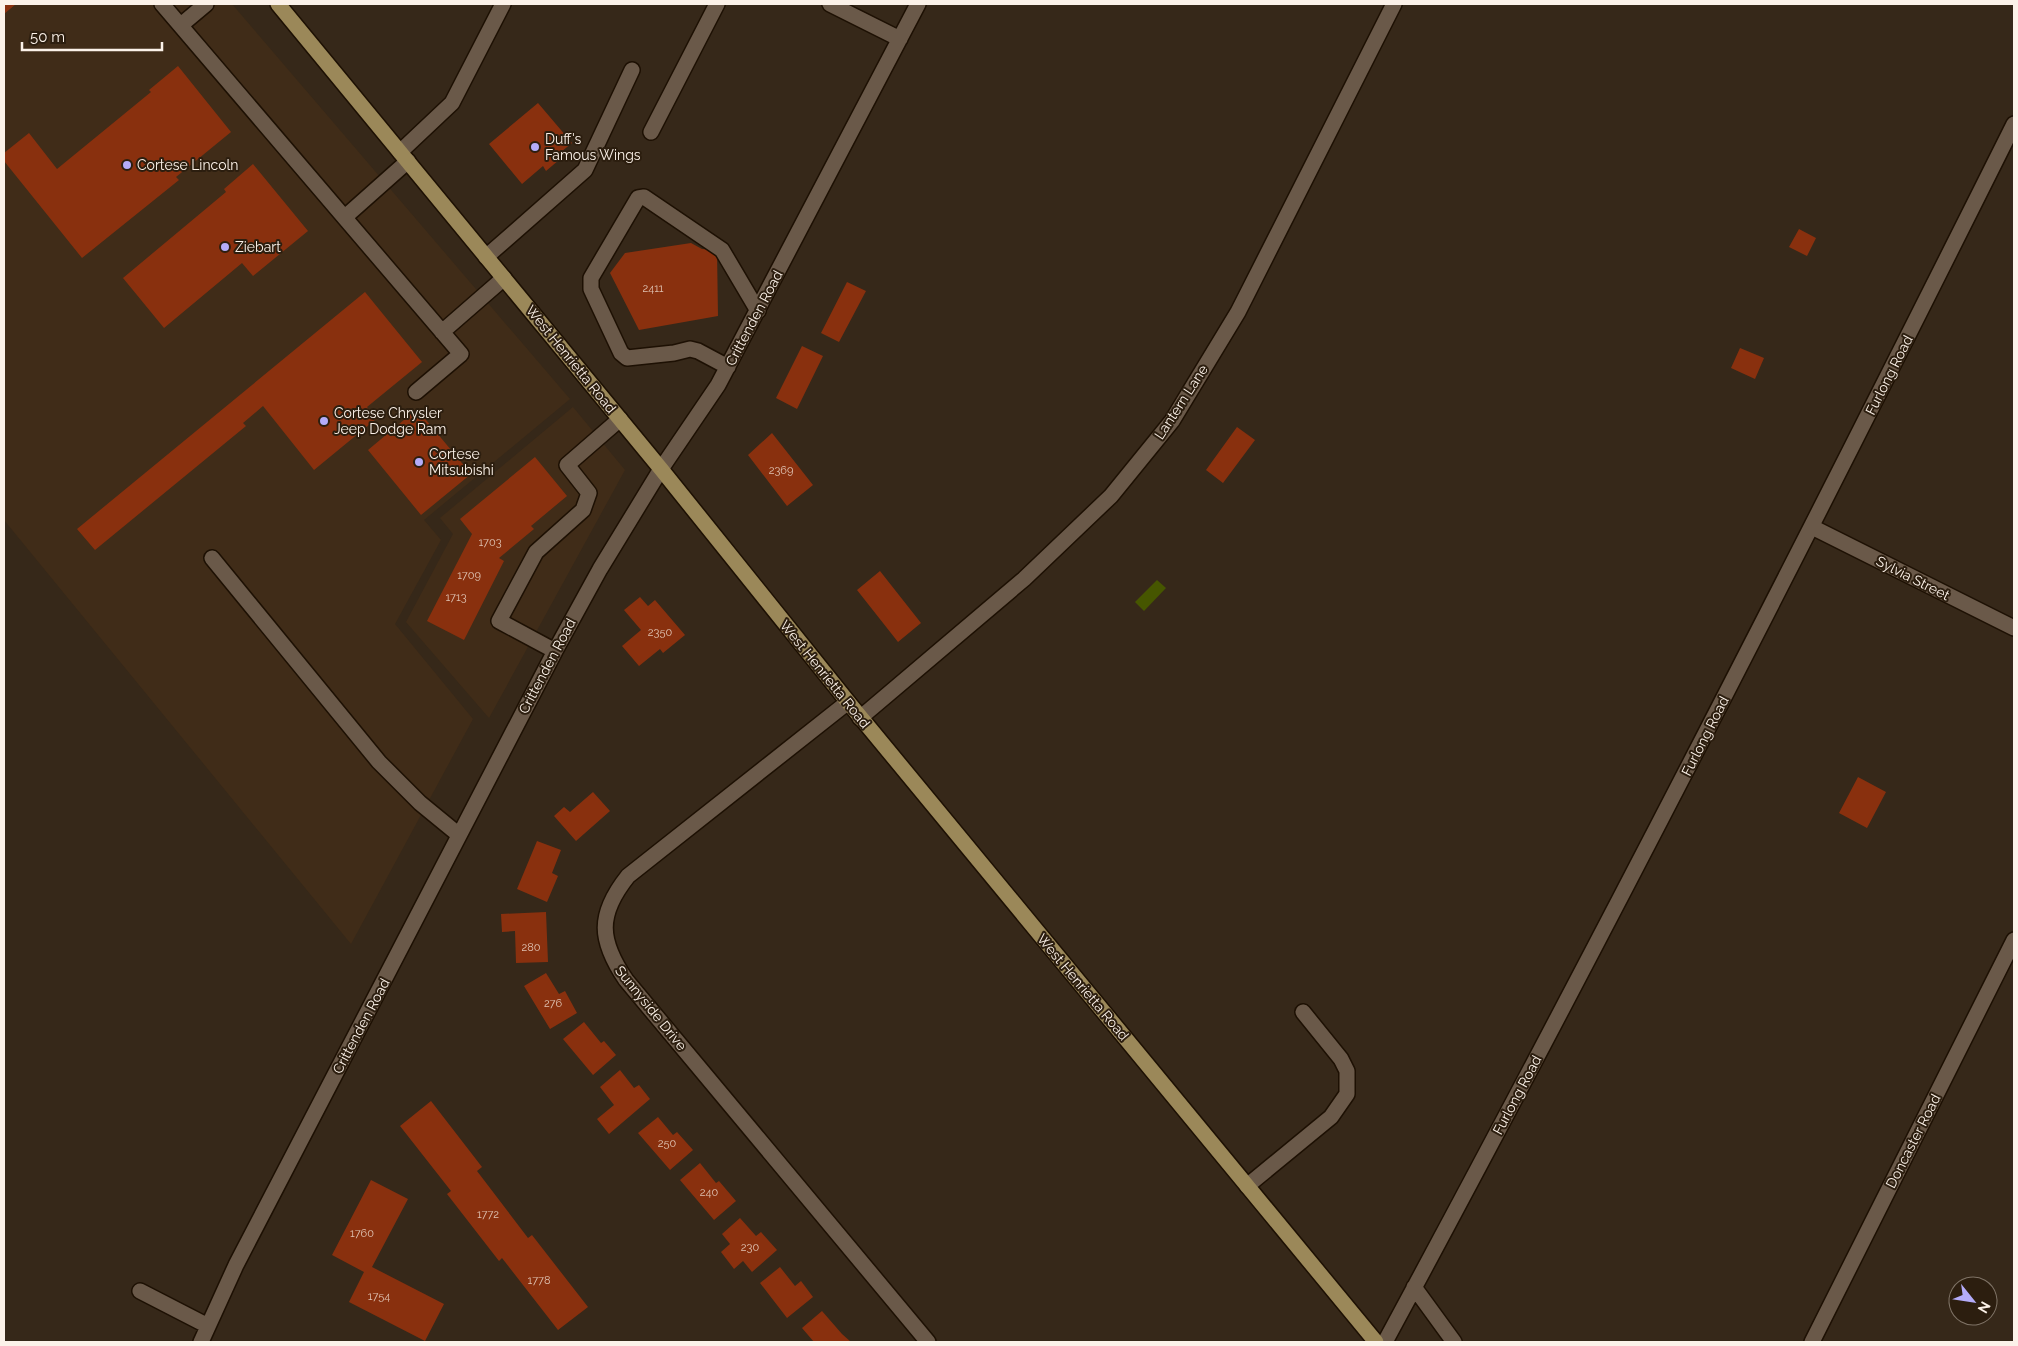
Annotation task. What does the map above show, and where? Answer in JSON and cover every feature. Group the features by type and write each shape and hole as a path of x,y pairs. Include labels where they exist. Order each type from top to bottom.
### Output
{"main road":[{"name":"West Henrietta Road","path":"278,4 661,469 860,718 1376,1342"}],"street":[{"path":"162,4 461,354 416,392"},
{"path":"181,25 206,4"},
{"path":"345,217 404,157 452,103 503,4"},
{"path":"651,132 717,4"},
{"path":"830,4 900,39"},
{"name":"Crittenden Road","path":"201,1342 236,1265 555,651 600,569 661,469 718,385 918,4"},
{"name":"Lantern Lane","path":"860,718 1024,579 1104,502 1172,422 1238,312 1394,4"},
{"path":"486,257 585,170 632,70"},
{"name":"Furlong Road","path":"1384,1342 1597,944 1812,527 2014,124"},
{"path":"728,367 690,348 674,353 627,358 621,354 591,289 591,278 638,198 644,197 722,250 758,311"},
{"path":"442,332 504,278"},
{"path":"555,651 499,621 536,552 583,510 589,493 566,465 620,419"},
{"name":"Sylvia Street","path":"1812,527 2014,628"},
{"path":"212,558 379,762 420,804 459,835"},
{"name":"Sunnyside Drive","path":"848,702 628,876 610,904 605,922 604,936 614,963 626,980 928,1342"},
{"name":"Doncaster Road","path":"1812,1342 2014,940"},
{"path":"1247,1186 1331,1117 1347,1094 1346,1071 1342,1058 1303,1012"},
{"path":"1414,1287 1454,1342"},
{"path":"140,1291 208,1326"}],"shaded area":[{"path":"4,4 232,4 570,399 424,520 441,540 395,624 473,719 351,944 4,520"},
{"path":"573,407 625,470 489,718 406,622 453,534 440,518"},
{"path":"1157,580 1166,588 1144,611 1135,602"}],"building":[{"path":"4,4 16,4 4,14"},
{"name":"Cortese Lincoln","path":"178,66 231,132 176,177 179,180 82,258 4,161 4,153 29,133 57,169 151,92 149,90"},
{"path":"538,103 572,143 556,156 559,160 546,171 543,166 522,184 489,144"},
{"name":"Ziebart","path":"253,164 308,231 253,276 242,263 164,328 123,278 226,192 224,189"},
{"path":"1799,229 1816,238 1807,256 1789,247"},
{"path":"691,243 702,249 717,250 718,316 639,330 610,273 625,253"},
{"path":"847,282 866,291 839,342 821,333"},
{"name":"Cortese Chrysler Jeep Dodge Ram","path":"365,292 422,362 367,407 376,419 314,470 263,406 243,423 246,426 95,550 77,529"},
{"path":"802,346 823,356 797,409 776,398"},
{"path":"1740,348 1764,358 1755,379 1731,368"},
{"name":"Cortese Mitsubishi","path":"417,409 471,474 421,515 368,450"},
{"path":"1237,427 1255,440 1223,483 1206,470"},
{"path":"772,433 813,485 787,506 748,455"},
{"path":"535,457 567,496 531,526 534,529 499,558 504,561 464,640 427,621 472,534 460,519"},
{"path":"880,571 921,623 898,642 857,590"},
{"path":"640,597 648,606 655,600 685,635 663,653 660,649 639,666 622,646 641,630 624,610"},
{"path":"1858,777 1886,792 1867,828 1839,813"},
{"path":"593,792 610,811 576,841 554,816 564,807 570,812"},
{"path":"537,841 561,850 552,873 558,876 547,902 517,889"},
{"path":"546,912 548,962 516,963 515,931 502,932 501,914"},
{"path":"546,973 559,994 565,991 577,1013 550,1029 524,986"},
{"path":"584,1022 601,1043 604,1041 616,1055 593,1075 563,1039"},
{"path":"620,1070 634,1088 639,1085 650,1099 609,1134 597,1119 614,1105 600,1087"},
{"path":"431,1101 482,1167 477,1171 528,1238 532,1235 588,1307 558,1330 502,1258 499,1261 447,1194 451,1191 400,1126"},
{"path":"658,1117 673,1135 677,1132 693,1150 670,1170 638,1133"},
{"path":"700,1163 716,1183 719,1181 736,1201 714,1220 680,1180"},
{"path":"371,1180 408,1199 372,1267 444,1304 425,1341 349,1302 364,1272 332,1255"},
{"path":"740,1218 756,1236 761,1232 777,1250 752,1272 743,1261 734,1269 721,1252 730,1244 722,1234"},
{"path":"780,1267 795,1286 801,1281 813,1297 787,1318 760,1283"},
{"path":"822,1311 851,1342 814,1342 802,1328"}],"place":[{"name":"Duff's Famous Wings","path":"535,147"},
{"name":"Cortese Lincoln","path":"127,165"},
{"name":"Ziebart","path":"225,247"},
{"name":"Cortese Chrysler Jeep Dodge Ram","path":"324,421"},
{"name":"Cortese Mitsubishi","path":"419,462"}]}
